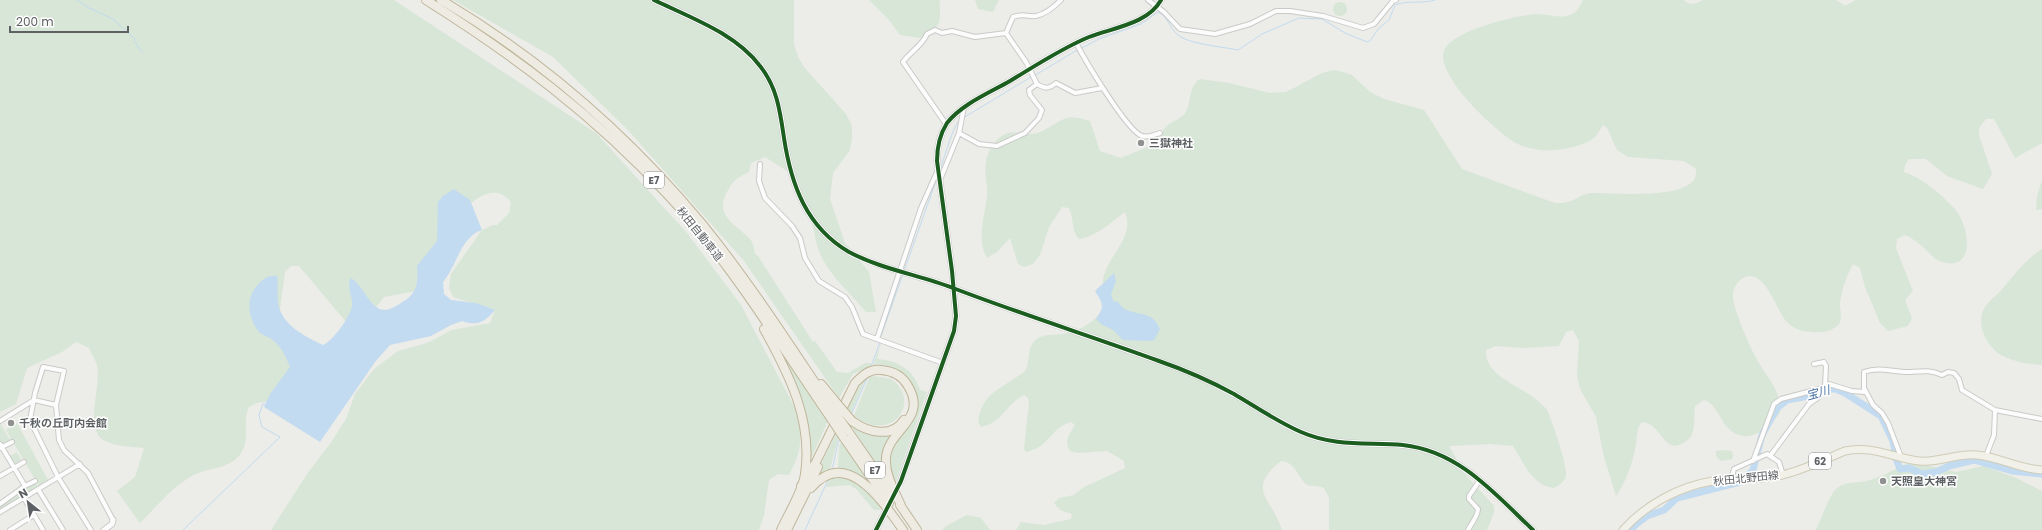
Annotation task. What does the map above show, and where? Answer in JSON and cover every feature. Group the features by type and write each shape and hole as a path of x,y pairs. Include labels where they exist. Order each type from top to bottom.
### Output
{"highway":[{"name":"秋田自動車道","path":"426,0 464,24 529,70 599,125 668,194 698,230 831,407"},
{"name":"秋田自動車道","path":"440,0 463,13 535,63 604,120 672,190 703,226 780,332 831,407 846,434 908,530"},
{"path":"744,292 780,358 798,400 803,419 806,441 805,475 781,530"},
{"path":"801,486 816,462 855,383 862,376 871,371 878,369 889,371 905,381 913,397 912,414 888,449 886,458 890,481 902,508"},
{"path":"787,530 803,498 850,399 861,382 870,375 886,374 895,377 902,384 907,393 909,409 903,422 896,428 880,432 869,431 852,421 831,407"},
{"name":"秋田自動車道","path":"846,434 917,530"},
{"path":"803,498 817,481 825,476 840,473 859,479 869,487 903,530"}],"main road":[{"name":"秋田北野田線","path":"1623,530 1641,512 1694,485 1783,475 1853,449 1873,449 1926,461 1970,455 1986,456 2013,466 2042,470"}],"street":[{"path":"654,0 726,36 751,54 768,77 774,90 791,173 801,201 811,218 827,235 847,250 900,271 953,288 1161,362 1204,379 1300,432 1338,443 1402,445 1427,450 1465,467 1533,530"},
{"path":"1006,33 1013,17 1024,14 1035,16 1045,12 1061,0"},
{"path":"1148,0 1156,8 1164,12 1180,29 1215,34 1250,24 1276,11 1290,11 1323,16 1363,28 1374,24 1393,1 1396,0"},
{"path":"900,483 954,331 956,316 937,172 937,153 941,135 946,124 964,107 1031,71 1076,43 1133,21 1156,8 1161,0"},
{"path":"946,124 903,62 913,49 924,42 927,34 935,30 942,33 952,31 975,37 1006,33"},
{"path":"1006,33 1031,71 1037,84 1044,88 1051,87 1056,83 1075,93 1102,88"},
{"path":"1076,43 1102,88 1134,130 1141,136 1151,137 1160,133"},
{"path":"958,133 979,144 997,146 1025,133 1039,118 1042,110 1030,95 1029,90 1037,84"},
{"path":"939,182 958,133 964,107"},
{"path":"760,164 759,181 765,198 792,226 800,238 805,258 819,281 845,297 852,307 863,334 876,340 943,363"},
{"path":"876,340 921,208 937,172"},
{"path":"1814,364 1824,362 1826,366 1826,386"},
{"path":"91,530 58,477 30,420 43,367 64,371 56,405 59,440 64,450 88,473 113,520 112,524 104,530"},
{"path":"1896,455 1888,423 1882,413 1873,405 1865,390 1864,372 1872,369 1911,372 1922,370 1942,375 1948,372 1954,373 1959,379 1962,390 1995,410 2042,419"},
{"path":"1756,460 1774,404 1781,399 1819,391 1829,384 1858,392 1865,390"},
{"path":"1770,456 1809,404 1819,397 1819,391"},
{"path":"0,421 34,400 56,405"},
{"path":"1986,456 1994,435 1995,410"},
{"path":"12,442 1,446 25,486"},
{"path":"1733,480 1734,470 1767,454 1779,462 1783,475"},
{"path":"0,476 24,462"},
{"path":"0,512 80,464"},
{"path":"1468,530 1471,522 1478,513 1478,509 1471,502 1469,496 1480,480"},
{"path":"0,504 25,486 35,481"},
{"path":"38,489 63,530"},
{"path":"24,498 43,530"},
{"path":"876,530 884,514"},
{"path":"10,530 34,516"}],"green space":[{"path":"0,0 394,0 596,133 687,233 741,305 796,410 800,428 800,444 797,459 789,475 778,474 769,480 764,515 759,530 271,530 307,474 332,441 346,419 355,394 374,369 398,351 427,343 452,330 490,323 495,310 453,297 449,288 451,274 482,230 493,225 497,225 509,213 511,203 502,194 497,193 486,194 470,204 416,291 384,297 376,307 368,313 347,323 299,266 291,266 285,272 280,308 283,337 292,358 291,383 277,400 257,403 249,407 246,419 245,444 239,456 223,466 192,476 164,498 140,523 117,491 135,477 144,448 107,442 100,437 96,429 94,419 98,374 97,365 89,348 76,342 62,352 27,368 16,404 0,412"},
{"path":"453,0 794,0 794,44 798,57 804,67 846,114 852,126 850,150 833,173 830,199 845,243 869,272 876,312 866,312 835,277 824,262 818,249 811,218 799,190 795,176 765,157 751,163 749,172 736,180 729,188 723,207 732,223 751,240 755,254 758,256 813,342 815,341 837,372 848,373 865,363 872,363 870,366 853,374 839,398 744,261 628,130 553,57"},
{"path":"869,0 940,0 939,23 921,38 900,35 889,20"},
{"path":"975,0 999,0 993,12 978,9"},
{"path":"1583,0 1684,0 1693,4 1703,0 1836,0 1845,6 1856,0 2042,0 2042,143 2015,158 1994,119 1986,119 1979,128 1979,135 1992,174 1983,189 1947,176 1926,159 1909,159 1905,165 1904,172 1911,174 1931,187 1954,208 1964,225 1967,246 1965,255 1960,261 1951,263 1937,260 1927,250 1905,235 1897,239 1896,248 1913,291 1905,300 1912,318 1908,326 1888,331 1880,323 1865,287 1860,268 1853,264 1842,294 1840,304 1840,322 1837,326 1824,332 1798,330 1786,321 1762,282 1755,277 1748,276 1740,280 1733,291 1735,307 1753,353 1776,390 1780,405 1780,413 1769,425 1757,434 1742,436 1728,428 1715,408 1704,400 1695,406 1694,428 1691,437 1685,442 1676,446 1671,445 1666,441 1652,426 1647,423 1641,423 1637,431 1636,445 1631,465 1616,496 1604,457 1596,417 1580,389 1577,376 1579,341 1573,330 1566,332 1559,346 1524,348 1496,346 1486,350 1487,359 1497,374 1538,401 1547,410 1562,453 1566,470 1566,475 1563,481 1554,488 1540,483 1529,473 1513,446 1490,444 1449,446 1466,475 1494,506 1494,513 1487,530 1329,530 1329,498 1324,488 1306,484 1290,464 1281,461 1270,471 1263,487 1264,494 1278,519 1282,530 1016,530 1021,522 1044,525 1071,519 1072,514 1060,510 1054,503 1059,498 1074,495 1084,487 1125,468 1124,461 1107,451 1077,453 1070,451 1067,441 1075,425 1071,422 1060,427 1040,446 1026,452 1024,449 1029,402 1028,398 1024,395 1017,399 1000,417 989,425 981,427 978,422 983,406 990,395 1025,371 1031,345 1038,338 1077,330 1096,318 1102,310 1104,275 1124,237 1127,229 1127,221 1125,212 1097,232 1085,238 1079,239 1076,236 1069,208 1062,207 1049,227 1040,255 1033,264 1024,267 1018,264 1010,238 997,252 987,258 982,243 982,227 987,196 986,166 990,149 999,138 1014,132 1030,134 1040,132 1063,119 1081,118 1090,121 1100,151 1121,158 1157,143 1166,127 1184,115 1188,107 1192,90 1196,82 1200,79 1229,83 1270,93 1285,92 1322,73 1334,70 1352,75 1370,92 1384,99 1424,110 1462,169 1555,203 1570,201 1590,193 1653,193 1685,187 1694,180 1696,169 1684,161 1628,157 1617,150 1607,128 1603,125 1594,138 1573,147 1544,150 1518,144 1483,117 1458,89 1449,75 1444,62 1444,51 1449,44 1458,37 1485,25 1515,17 1537,14 1558,16 1570,15 1578,9"},
{"path":"1340,2 1345,4 1347,9 1345,14 1340,16 1335,14 1333,9 1335,4"},
{"path":"2042,180 2042,209 2036,210 2037,196"},
{"path":"2042,249 2041,365 2009,359 1999,354 1988,343 1984,336 1981,321 1982,314 1987,304 2002,290 2026,262"},
{"path":"881,343 877,359 892,362 904,367 909,371 920,390 927,392 895,484 891,463 894,446 914,412 910,385 904,374 892,367 873,365"},
{"path":"782,351 828,421 808,465 808,434 804,406 795,380 780,352"},
{"path":"874,376 891,379 900,388 904,398 903,408 899,416 891,423 881,425 868,424 854,416 869,378"},
{"path":"866,379 851,413 846,408 854,392"},
{"path":"0,423 10,440 4,444 0,441"},
{"path":"17,423 48,480 39,486 6,430"},
{"path":"850,424 864,431 897,428 890,443 885,474 883,475"},
{"path":"837,431 839,436 830,469 838,469 839,447 842,440 884,499 854,474 814,480"},
{"path":"1716,451 1732,451 1732,459 1721,461 1716,456"},
{"path":"17,452 22,461 14,464 10,456"},
{"path":"1913,462 1956,472 1984,466 2016,478 2042,491 2042,530 1816,530 1825,508 1836,489 1845,484 1862,482 1875,478"},
{"path":"837,476 852,480 862,486 881,507 880,510 874,510 856,489 850,485 826,487 830,477"},
{"path":"35,482 38,487 0,510 0,506"},
{"path":"967,515 981,518 990,530 942,530 946,526"}],"water":[{"path":"454,189 470,200 482,230 469,239 464,245 443,282 444,294 451,300 476,303 495,310 481,322 467,323 462,321 431,336 390,345 375,362 320,442 264,407 270,394 290,367 279,347 272,340 260,333 253,323 250,310 250,298 260,282 270,276 277,276 278,303 286,320 296,330 323,345 336,334 351,311 352,302 349,285 351,278 359,285 370,301 381,309 385,310 392,308 412,295 416,286 417,266 437,241 438,202 443,196"},
{"path":"1114,273 1116,281 1111,295 1114,302 1117,301 1123,308 1132,312 1146,315 1153,319 1160,329 1154,340 1123,340 1113,330 1101,324 1096,319 1101,311 1102,305 1095,291"}],"waterway":[{"path":"77,0 87,7 113,19 135,39"},
{"path":"1080,49 1099,39 1141,24 1158,12 1164,16 1175,32 1183,38 1198,43 1238,50 1262,34 1299,18 1322,19 1345,33 1367,42 1370,41 1379,28 1389,20 1395,5 1435,0"},
{"path":"134,41 142,52"},
{"path":"1034,76 1077,50"},
{"path":"963,118 1031,77"},
{"path":"940,169 951,136 959,121"},
{"path":"904,271 937,178"},
{"path":"880,339 903,274"},
{"path":"871,367 880,342"},
{"path":"851,415 868,376"},
{"name":"宝川","path":"1632,530 1634,526 1647,516 1664,510 1677,498 1740,482 1753,470 1762,435 1777,408 1787,400 1814,395 1825,389 1836,389 1845,393 1881,416 1893,441 1896,458 1900,469 1909,468 1922,474 1936,472 1949,466 1974,460 2012,471 2042,474"},
{"path":"183,530 280,437 262,427 259,415 263,404 266,404"},
{"path":"831,471 840,438"},
{"path":"805,530 828,480"}],"cycle path":[{"path":"654,0 712,27 725,35 750,54 760,66 766,74 777,100 791,172 803,203 811,217 822,230 834,242 849,252 874,263 940,283 1178,368 1225,389 1284,424 1314,437 1339,442 1403,445 1423,449 1442,456 1475,476 1505,502 1533,530"},
{"path":"876,530 901,481 954,331 956,316 952,271 937,161 939,141 942,132 953,116 976,99 1079,41 1139,20 1148,15 1161,0"}],"place":[{"name":"三獄神社","path":"1141,143"},
{"name":"千秋の丘町内会館","path":"11,423"},
{"name":"天照皇大神宮","path":"1883,481"}]}
